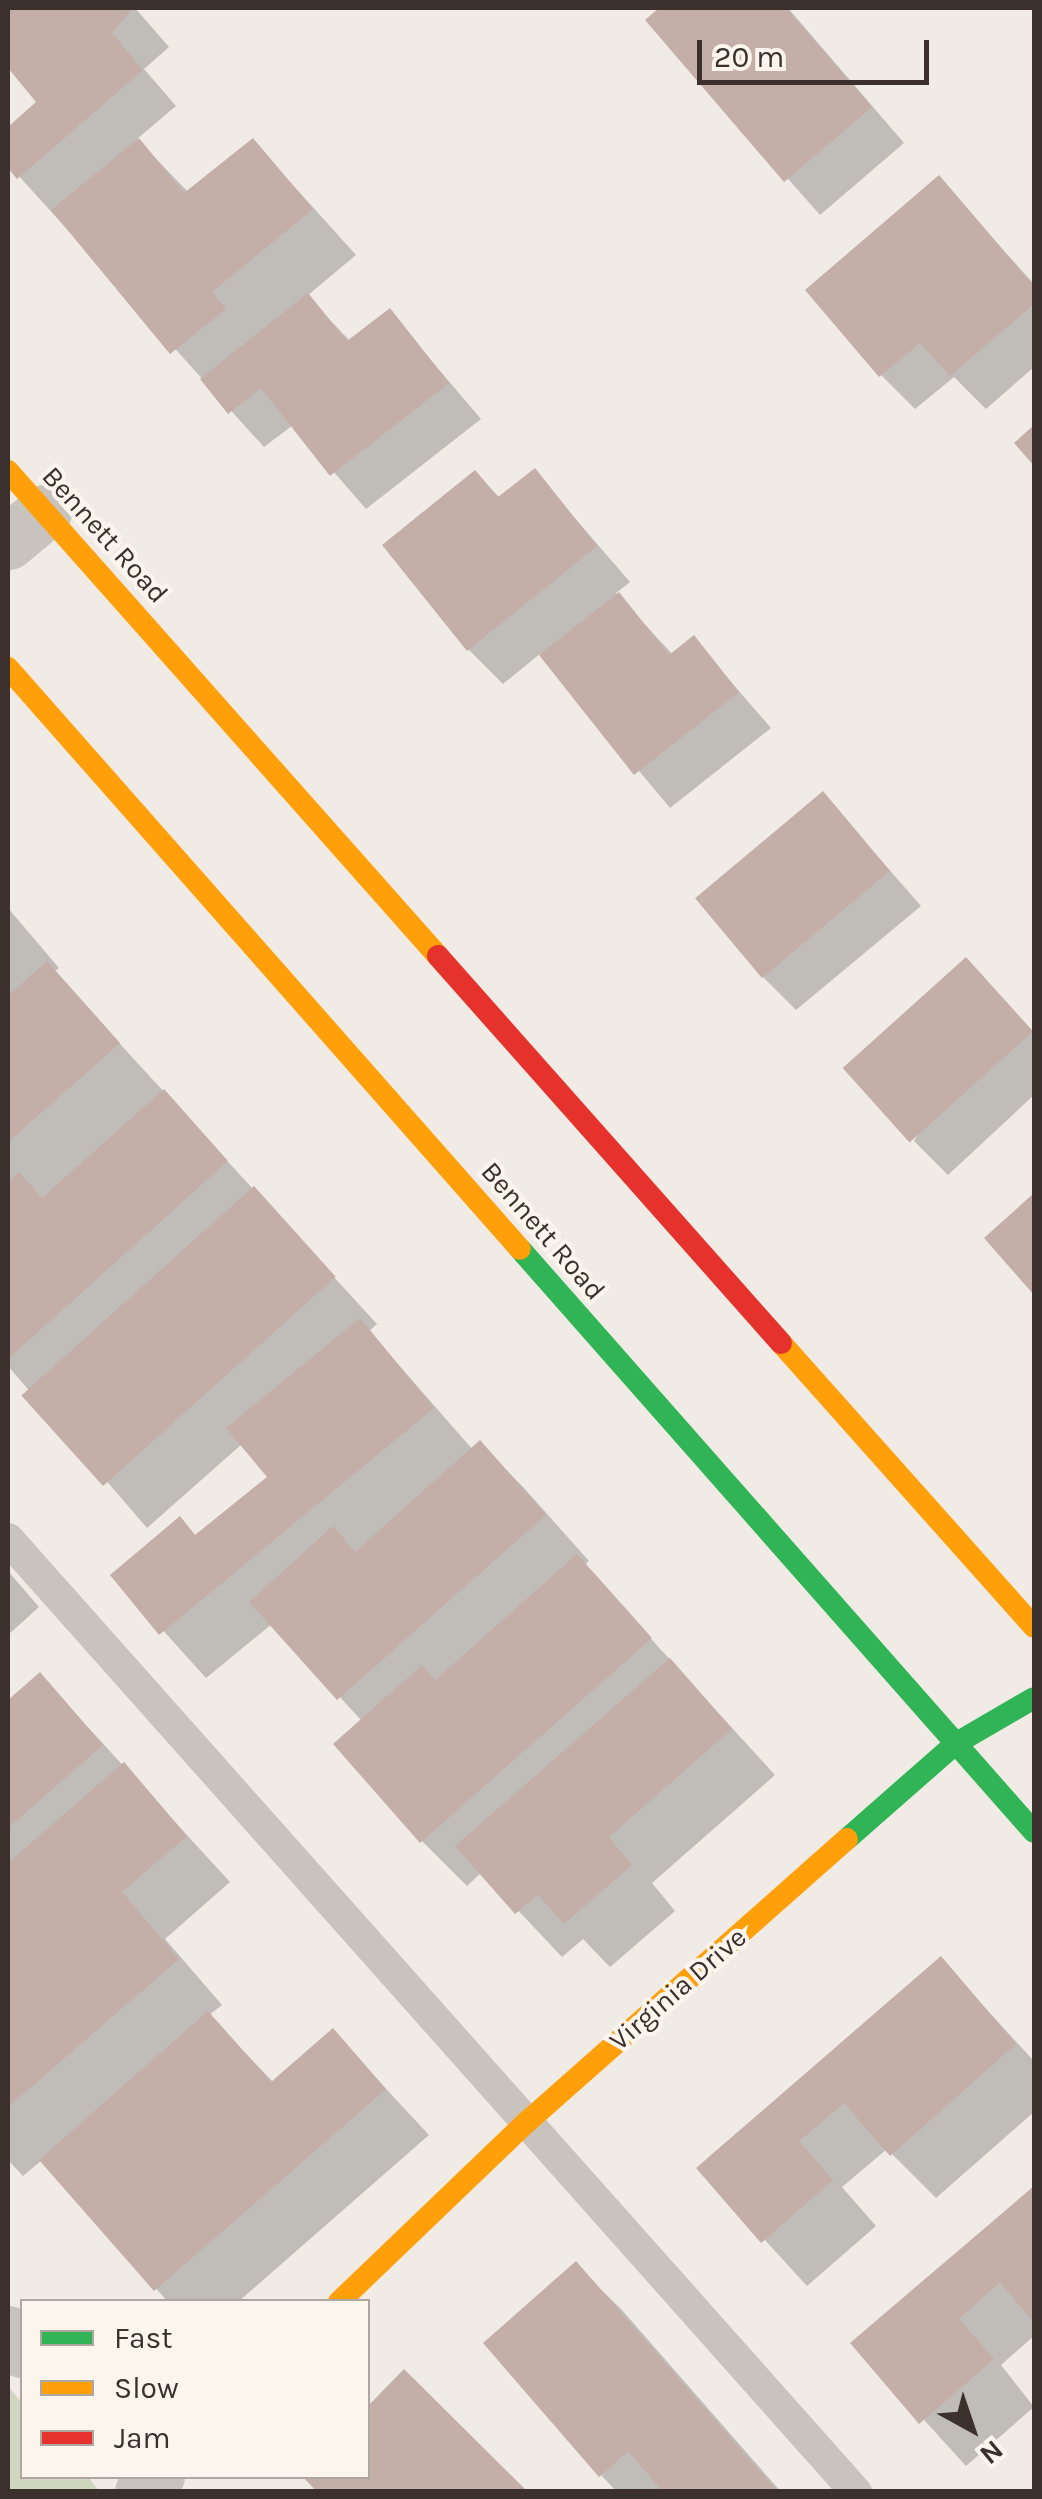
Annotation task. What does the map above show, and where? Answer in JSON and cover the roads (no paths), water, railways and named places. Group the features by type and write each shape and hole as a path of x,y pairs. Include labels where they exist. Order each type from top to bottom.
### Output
{"street":[{"name":"Bennett Road","path":"8,471 26,527 1034,1627"},
{"name":"Bennett Road","path":"8,668 1034,1832"},
{"name":"Virginia Drive","path":"342,2299 527,2122 955,1744 1034,1698"}],"lane":[{"path":"8,1539 856,2492"}]}
